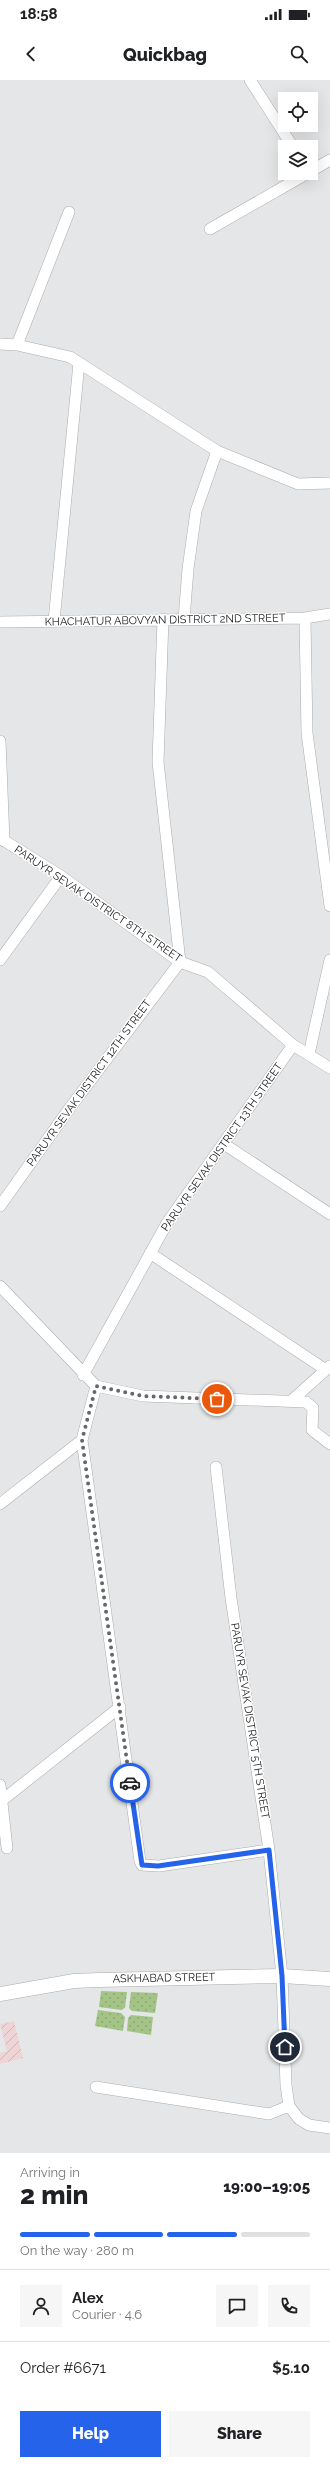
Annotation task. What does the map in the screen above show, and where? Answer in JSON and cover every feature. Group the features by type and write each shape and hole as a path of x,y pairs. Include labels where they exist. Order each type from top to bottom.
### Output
{"street":[{"path":"250,80 289,140"},
{"path":"318,167 330,160"},
{"path":"210,230 296,180"},
{"path":"17,345 69,212"},
{"path":"0,344 17,345 70,357 217,451 298,484 330,484"},
{"path":"54,621 79,363"},
{"path":"184,619 188,569 196,511 217,451"},
{"name":"KHACHATUR ABOVYAN DISTRICT 2ND STREET","path":"0,622 304,618 330,614"},
{"path":"304,618 307,733 330,906"},
{"path":"163,619 158,762 180,962"},
{"path":"0,741 2,840"},
{"name":"PARUYR SEVAK DISTRICT 8TH STREET","path":"2,840 60,876 180,962 208,972 293,1045 330,1068"},
{"path":"0,960 60,876"},
{"path":"309,1054 330,960"},
{"name":"PARUYR SEVAK DISTRICT 12TH STREET","path":"0,1206 69,1109 180,962"},
{"name":"PARUYR SEVAK DISTRICT 13TH STREET","path":"83,1375 167,1223 293,1045"},
{"path":"224,1144 330,1214"},
{"path":"150,1253 328,1368 291,1401"},
{"path":"0,1286 83,1375 96,1386 143,1396 291,1401 310,1403 313,1408 312,1430 330,1444"},
{"path":"96,1386 82,1440 120,1707 140,1861 142,1865 158,1866 269,1850"},
{"path":"0,1504 82,1440"},
{"name":"PARUYR SEVAK DISTRICT 5TH STREET","path":"216,1467 231,1598 269,1850 282,1976 286,2085 289,2106"},
{"path":"1,1801 120,1707"},
{"path":"0,1785 7,1848"},
{"name":"ASKHABAD STREET","path":"0,1994 74,1981 282,1976 330,1979"},
{"path":"96,2087 269,2114 289,2106 299,2119 309,2125 330,2128"}],"shaded area":[{"path":"14,2021 23,2058 0,2064 0,2053 7,2051 0,2024"}],"green space":[{"path":"101,1991 127,1992 125,2008 121,2010 99,2007"},
{"path":"131,1992 158,1993 155,2013 132,2011 129,2008"},
{"path":"98,2010 121,2013 125,2017 123,2031 95,2026"},
{"path":"131,2015 153,2017 151,2035 127,2031 128,2018"}],"way so far":[{"path":"130,1783 82,1440 85,1422 96,1386 143,1396 217,1399"}],"route":[{"path":"130,1783 140,1861 142,1865 158,1866 269,1850 282,1976 285,2047"}]}
